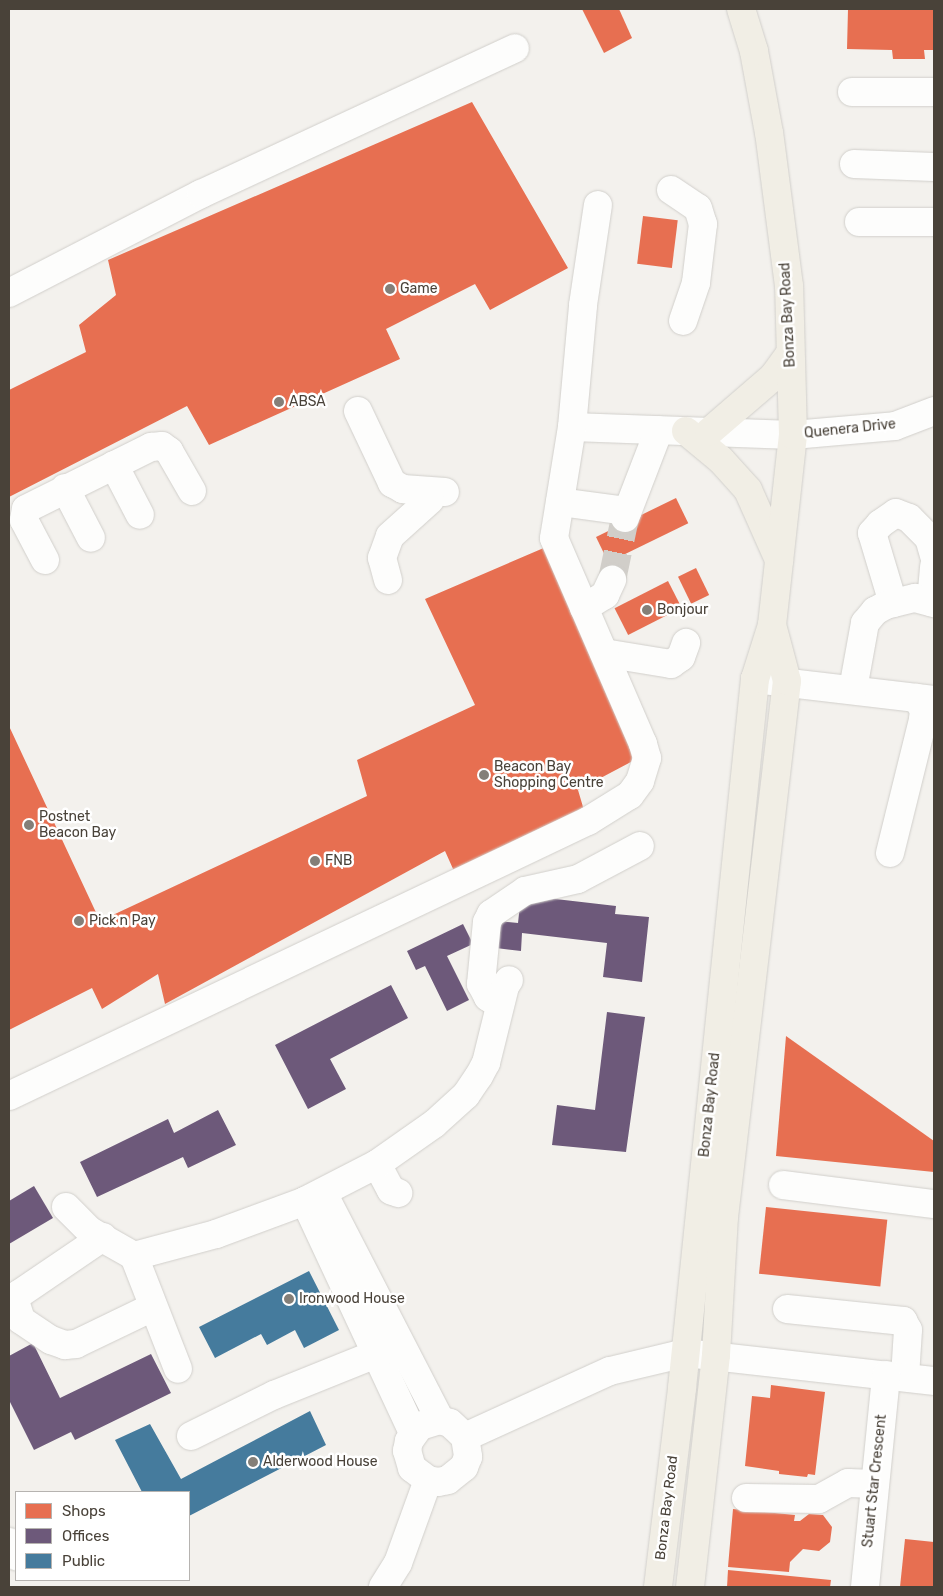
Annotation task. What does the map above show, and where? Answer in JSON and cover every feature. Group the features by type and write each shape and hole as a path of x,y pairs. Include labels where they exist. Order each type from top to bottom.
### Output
{"main road":[{"name":"Bonza Bay Road","path":"658,1587 685,1353 755,679 772,625 793,435 789,286 769,133 754,50 740,9"},
{"path":"779,561 748,490 698,432 774,377 790,354"},
{"name":"Bonza Bay Road","path":"690,1587 716,1355 724,1217 787,681 772,625"}],"street":[{"path":"9,293 201,194 515,48"},
{"path":"852,92 934,92"},
{"path":"854,164 934,167"},
{"path":"671,190 698,208 704,224 696,284 683,321"},
{"path":"9,1096 588,821 630,796 640,781 647,758 554,538 572,427 583,305 598,205"},
{"path":"859,222 934,222"},
{"name":"Quenera Drive","path":"572,427 793,435 896,426 934,411"},
{"path":"358,412 392,483 404,489 437,496 390,536 382,558 388,580"},
{"path":"560,502 626,514 659,430"},
{"path":"45,560 24,514 37,501 151,447 162,446 169,451 192,491"},
{"path":"114,465 140,515"},
{"path":"64,488 91,538"},
{"path":"892,603 872,534 880,524 896,513 909,518 930,538 934,555"},
{"path":"853,689 865,623 875,611 892,603 915,598 933,603 934,566"},
{"path":"584,608 605,595 612,580"},
{"path":"604,653 671,664 681,657 686,643"},
{"path":"755,679 787,681 925,699 923,720 890,853"},
{"path":"134,1256 216,1234 314,1197 377,1164 434,1124 466,1095 486,1063 504,992 488,997 481,984 487,922 491,914 525,891 578,879 640,846"},
{"path":"377,1164 391,1190 398,1193"},
{"path":"783,1185 934,1204"},
{"path":"314,1197 387,1350 413,1433"},
{"path":"66,1207 83,1226 134,1256 178,1369"},
{"path":"102,1237 19,1294 16,1301 15,1324 51,1340 76,1344 153,1307"},
{"name":"Stuart Star Crescent","path":"787,1309 903,1321 908,1330 895,1376 875,1484 865,1587"},
{"path":"387,1350 440,1420 454,1426 465,1437 468,1457 464,1467 448,1480 428,1480 412,1468 408,1460 407,1450 413,1433 420,1426 440,1420"},
{"path":"191,1436 282,1392 387,1350"},
{"path":"465,1437 610,1371 685,1353 934,1381"},
{"path":"382,1587 398,1563 428,1480"},
{"path":"746,1498 819,1499 848,1483 875,1484"},
{"path":"9,1542 15,1554"}],"building: Shops":[{"path":"582,9 619,9 632,38 604,53"},
{"path":"848,9 934,9 934,50 924,50 925,59 893,59 892,50 847,49"},
{"path":"472,102 568,268 490,310 475,284 386,329 400,359 209,445 187,406 9,497 9,390 86,352 79,325 116,295 108,260"},
{"path":"643,216 678,220 672,268 637,264"},
{"path":"676,498 688,523 608,562 596,537"},
{"name":"Beacon Bay Shopping Centre","path":"546,547 646,754 578,790 586,817 458,880 445,851 165,1004 158,974 102,1009 92,988 9,1030 9,726 100,921 367,796 357,760 475,705 425,599"},
{"path":"696,568 709,595 691,604 678,577"},
{"path":"668,581 682,608 628,635 615,608"},
{"path":"786,1036 934,1141 934,1172 776,1156"},
{"path":"766,1207 887,1220 880,1286 759,1274"},
{"path":"771,1385 825,1392 815,1475 808,1474 807,1477 779,1474 779,1471 745,1466 752,1396 770,1398"},
{"path":"733,1509 795,1515 794,1521 800,1521 809,1514 823,1515 832,1527 830,1542 819,1551 803,1549 790,1562 789,1572 728,1567"},
{"path":"905,1539 934,1542 934,1587 900,1587"},
{"path":"728,1570 831,1580 830,1587 727,1587"}],"building: Offices":[{"path":"521,895 616,906 615,914 649,917 642,982 603,977 607,943 522,933 521,951 496,948 499,921 518,923"},
{"path":"463,924 473,944 447,956 469,1000 447,1011 425,966 416,970 407,951"},
{"path":"391,985 408,1018 330,1059 346,1089 308,1109 275,1045"},
{"path":"607,1012 645,1017 626,1152 552,1145 557,1105 595,1110"},
{"path":"218,1110 236,1145 188,1168 183,1157 97,1197 80,1162 168,1119 174,1133"},
{"path":"34,1186 53,1218 9,1244 9,1201"},
{"path":"33,1343 60,1398 151,1354 171,1393 75,1440 71,1432 34,1450 9,1400 9,1356"}],"building: Public":[{"name":"Ironwood House","path":"309,1271 339,1330 304,1348 295,1330 267,1345 261,1334 215,1358 199,1327"},
{"name":"Alderwood House","path":"310,1411 326,1445 190,1515 190,1491 141,1491 115,1440 150,1424 181,1479"}],"tunnel":[{"path":"612,580 625,518"}],"place":[{"name":"Game","path":"390,289"},
{"name":"ABSA","path":"279,402"},
{"name":"Bonjour","path":"647,610"},
{"name":"Beacon Bay Shopping Centre","path":"484,775"},
{"name":"Postnet Beacon Bay","path":"29,825"},
{"name":"FNB","path":"315,861"},
{"name":"Pick n Pay","path":"79,921"},
{"name":"Ironwood House","path":"289,1299"},
{"name":"Alderwood House","path":"253,1462"}]}
